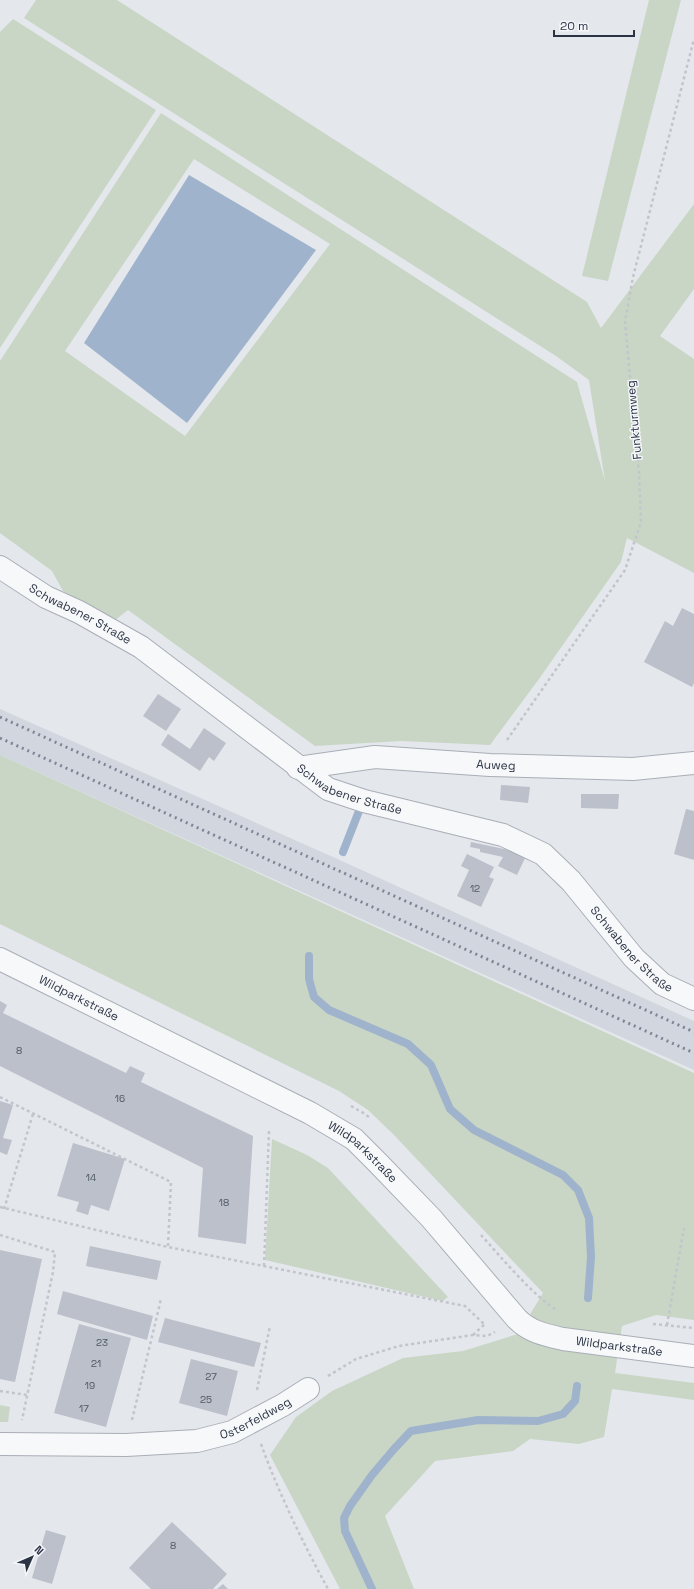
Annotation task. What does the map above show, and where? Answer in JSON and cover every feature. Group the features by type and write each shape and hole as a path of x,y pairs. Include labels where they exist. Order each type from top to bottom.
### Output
{"street":[{"name":"Schwabener Straße","path":"0,567 46,597 79,612 141,647 298,768 328,789 364,801 503,835 543,854 571,881 634,958 662,984 694,999"},
{"name":"Auweg","path":"298,768 374,757 490,765 633,769 694,763"},
{"name":"Wildparkstraße","path":"0,959 310,1113 354,1139 431,1218 517,1319 532,1331 563,1339 694,1356"},
{"name":"Osterfeldweg","path":"8,1444 126,1445 197,1441 232,1432 252,1420 284,1405 308,1389"}],"path":[{"name":"Funkturmweg","path":"490,765 625,570 641,522 639,473 625,322 633,276 694,39"},
{"path":"0,1097 171,1182 168,1247"},
{"path":"4,1209 33,1114"},
{"path":"264,1267 269,1131"},
{"path":"0,1208 168,1247 464,1306 484,1324"},
{"path":"667,1324 684,1228"},
{"path":"0,1235 56,1252 27,1395 8,1444"},
{"path":"126,1445 161,1299"},
{"path":"308,1389 356,1359 399,1346 473,1335 491,1319"},
{"path":"270,1326 252,1413 252,1420 271,1470 315,1565 328,1589"},
{"path":"0,1391 27,1395"}],"shaded area":[{"path":"0,709 333,857 694,1021 694,1070 0,755"}],"green space":[{"path":"36,0 117,0 587,302 601,328 694,204 694,289 660,336 694,359 694,573 627,538 621,562 539,679 490,745 401,741 315,746 128,610 114,621 63,591 52,571 0,533 0,361 161,113 577,382 605,481 589,380 556,356 24,18","holes":["194,159 330,244 185,436 65,351"]},
{"path":"649,0 681,0 608,281 582,276"},
{"path":"13,19 156,110 0,348 0,32"},
{"path":"0,755 694,1073 694,1320 656,1315 622,1326 615,1373 694,1383 694,1400 612,1389 604,1437 579,1444 530,1439 513,1451 435,1461 385,1516 414,1589 340,1589 270,1455 296,1417 332,1391 403,1358 463,1351 518,1334 543,1293 394,1135 368,1110 339,1091 0,924"},
{"path":"272,1139 307,1155 328,1168 448,1297 443,1301 265,1260"},
{"path":"0,1405 10,1407 8,1422 0,1422"}],"water":[{"path":"189,175 316,250 187,423 84,343"}],"building":[{"path":"682,608 694,614 694,683 692,687 644,662 665,621 673,626"},
{"path":"158,694 181,709 166,731 143,716"},
{"path":"204,728 226,743 214,761 209,757 200,771 161,745 168,734 190,749"},
{"path":"501,785 530,787 528,803 500,800"},
{"path":"581,794 619,794 618,809 581,808"},
{"path":"686,809 694,811 694,860 674,854"},
{"path":"471,842 527,854 517,875 498,866 503,857 480,852 480,849 470,847"},
{"path":"467,854 494,867 489,877 494,879 481,907 457,896 469,870 461,866"},
{"path":"0,1001 7,1005 3,1013 126,1073 130,1066 145,1073 141,1082 253,1136 246,1244 198,1237 203,1168 0,1066"},
{"path":"0,1101 13,1105 3,1138 12,1140 7,1155 0,1152"},
{"path":"73,1143 125,1159 109,1211 91,1205 88,1215 76,1211 79,1202 57,1196"},
{"path":"90,1246 161,1261 157,1280 86,1266"},
{"path":"0,1250 42,1259 15,1382 0,1379"},
{"path":"63,1291 153,1316 147,1340 57,1314"},
{"path":"165,1318 261,1343 254,1367 158,1342"},
{"path":"79,1324 131,1338 106,1427 54,1413"},
{"path":"191,1359 238,1371 227,1416 179,1403"},
{"path":"172,1522 227,1574 213,1589 151,1589 129,1568"},
{"path":"46,1530 66,1536 52,1584 32,1578"},
{"path":"223,1584 228,1589 217,1589"}],"waterway":[{"path":"343,852 359,811"},
{"path":"309,956 309,979 314,997 329,1010 408,1044 431,1065 450,1109 474,1130 563,1175 578,1190 589,1218 591,1257 588,1298"},
{"path":"372,1589 345,1531 344,1518 350,1506 372,1475 411,1431 478,1420 538,1421 563,1414 575,1401 577,1386"}],"railway":[{"path":"0,717 694,1032"},
{"path":"0,738 694,1053"}]}
